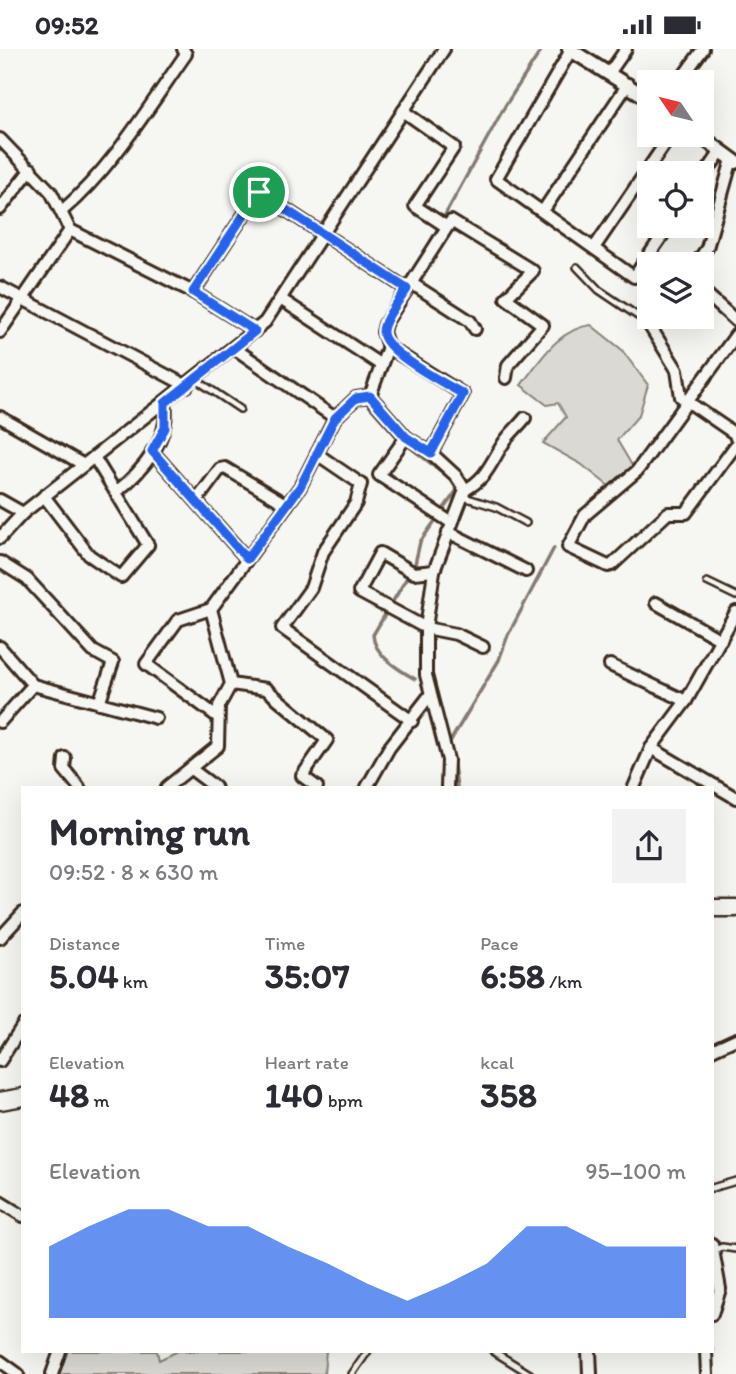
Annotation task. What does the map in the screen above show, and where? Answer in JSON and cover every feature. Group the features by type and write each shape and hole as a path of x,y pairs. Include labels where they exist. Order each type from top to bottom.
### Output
{"main road":[{"path":"714,908 736,908"},
{"path":"0,1101 21,1097"}],"street":[{"path":"62,211 85,191 137,124 186,54 183,49"},
{"path":"0,538 23,513 255,331 282,300 444,49"},
{"path":"610,72 626,49"},
{"path":"688,70 703,49"},
{"path":"637,90 570,50 496,179 634,277 661,238"},
{"path":"543,211 628,84"},
{"path":"403,111 454,147 415,206 447,227"},
{"path":"0,139 51,192 71,230 193,292 255,331"},
{"path":"705,252 734,160 714,146"},
{"path":"594,247 663,147"},
{"path":"714,161 721,151"},
{"path":"0,209 31,169"},
{"path":"193,292 259,192 470,321 475,329"},
{"path":"431,453 463,394 388,347 383,332 385,324 450,221 533,271 506,298 543,325 508,365 506,377"},
{"path":"0,332 21,298 71,230"},
{"path":"0,287 191,383"},
{"path":"282,300 381,365"},
{"path":"714,301 736,321"},
{"path":"656,329 677,370 681,397 736,435"},
{"path":"736,335 637,471 585,515 568,547 608,566 612,565 667,513 686,513 736,445"},
{"path":"370,396 388,347"},
{"path":"234,348 335,418"},
{"path":"218,717 146,664 178,620 211,609 287,505 335,418 356,398 370,396"},
{"path":"370,396 406,437 431,453 456,476 464,494"},
{"path":"116,492 138,475 165,428 165,403"},
{"path":"0,417 84,465"},
{"path":"447,786 448,760 429,695 426,675 426,628 434,571 464,494 480,482 492,467 503,444 525,418"},
{"path":"406,437 379,475 450,527 526,571"},
{"path":"152,451 247,559"},
{"path":"317,454 361,484 356,503 323,552 312,588 282,628 412,721"},
{"path":"44,496 89,555 121,577 148,545 94,457"},
{"path":"197,500 220,469 225,468 287,505"},
{"path":"0,500 23,513"},
{"path":"434,571 414,573 380,553 359,592 426,628 456,634 483,647"},
{"path":"0,562 27,579 93,651 113,662 99,703"},
{"path":"656,603 721,640"},
{"path":"168,786 218,746 219,706 231,684 211,609"},
{"path":"634,786 651,748 686,702 736,612"},
{"path":"0,647 33,685 156,718"},
{"path":"610,665 686,702"},
{"path":"231,684 266,689 327,740 302,776 316,786"},
{"path":"0,722 33,685"},
{"path":"368,786 389,748 429,695"},
{"path":"651,748 733,796 736,782"},
{"path":"65,758 64,769 78,786"},
{"path":"191,769 214,786"},
{"path":"0,937 21,915"},
{"path":"0,1061 21,1028"},
{"path":"714,1049 736,1039"},
{"path":"0,1202 21,1215"},
{"path":"714,1253 720,1289 714,1308"},
{"path":"52,1374 59,1353"},
{"path":"589,1353 590,1374"},
{"path":"706,1353 709,1374"},
{"path":"0,1361 18,1374"}],"lane":[{"path":"577,267 600,290 637,312"},
{"path":"191,383 240,409"},
{"path":"464,494 526,523"},
{"path":"707,582 736,596"},
{"path":"714,1187 736,1181"},
{"path":"714,1247 736,1249"},
{"path":"352,1374 367,1353"},
{"path":"496,1353 530,1374"}],"shaded area":[{"path":"591,325 621,349 648,385 639,415 617,440 633,467 610,487 581,464 543,443 566,417 558,403 547,405 521,385 559,339"},
{"path":"65,1353 157,1353 159,1360 174,1353 326,1353 324,1374 59,1374"}],"waterway":[{"path":"423,255 505,106 542,49"},
{"path":"377,361 381,346 379,334"},
{"path":"367,398 366,402 397,437 455,482 457,490 420,542 415,564 373,635 374,642 383,655 415,679"},
{"path":"448,745 499,660 508,635 554,548"},
{"path":"453,759 457,786"}],"route":[{"path":"259,192 407,289 385,324 383,332 388,347 463,394 431,453 406,437 370,396 362,395 356,398 335,418 300,487 247,559 152,451 165,428 165,403 255,331 247,323 193,292 259,192"}]}
